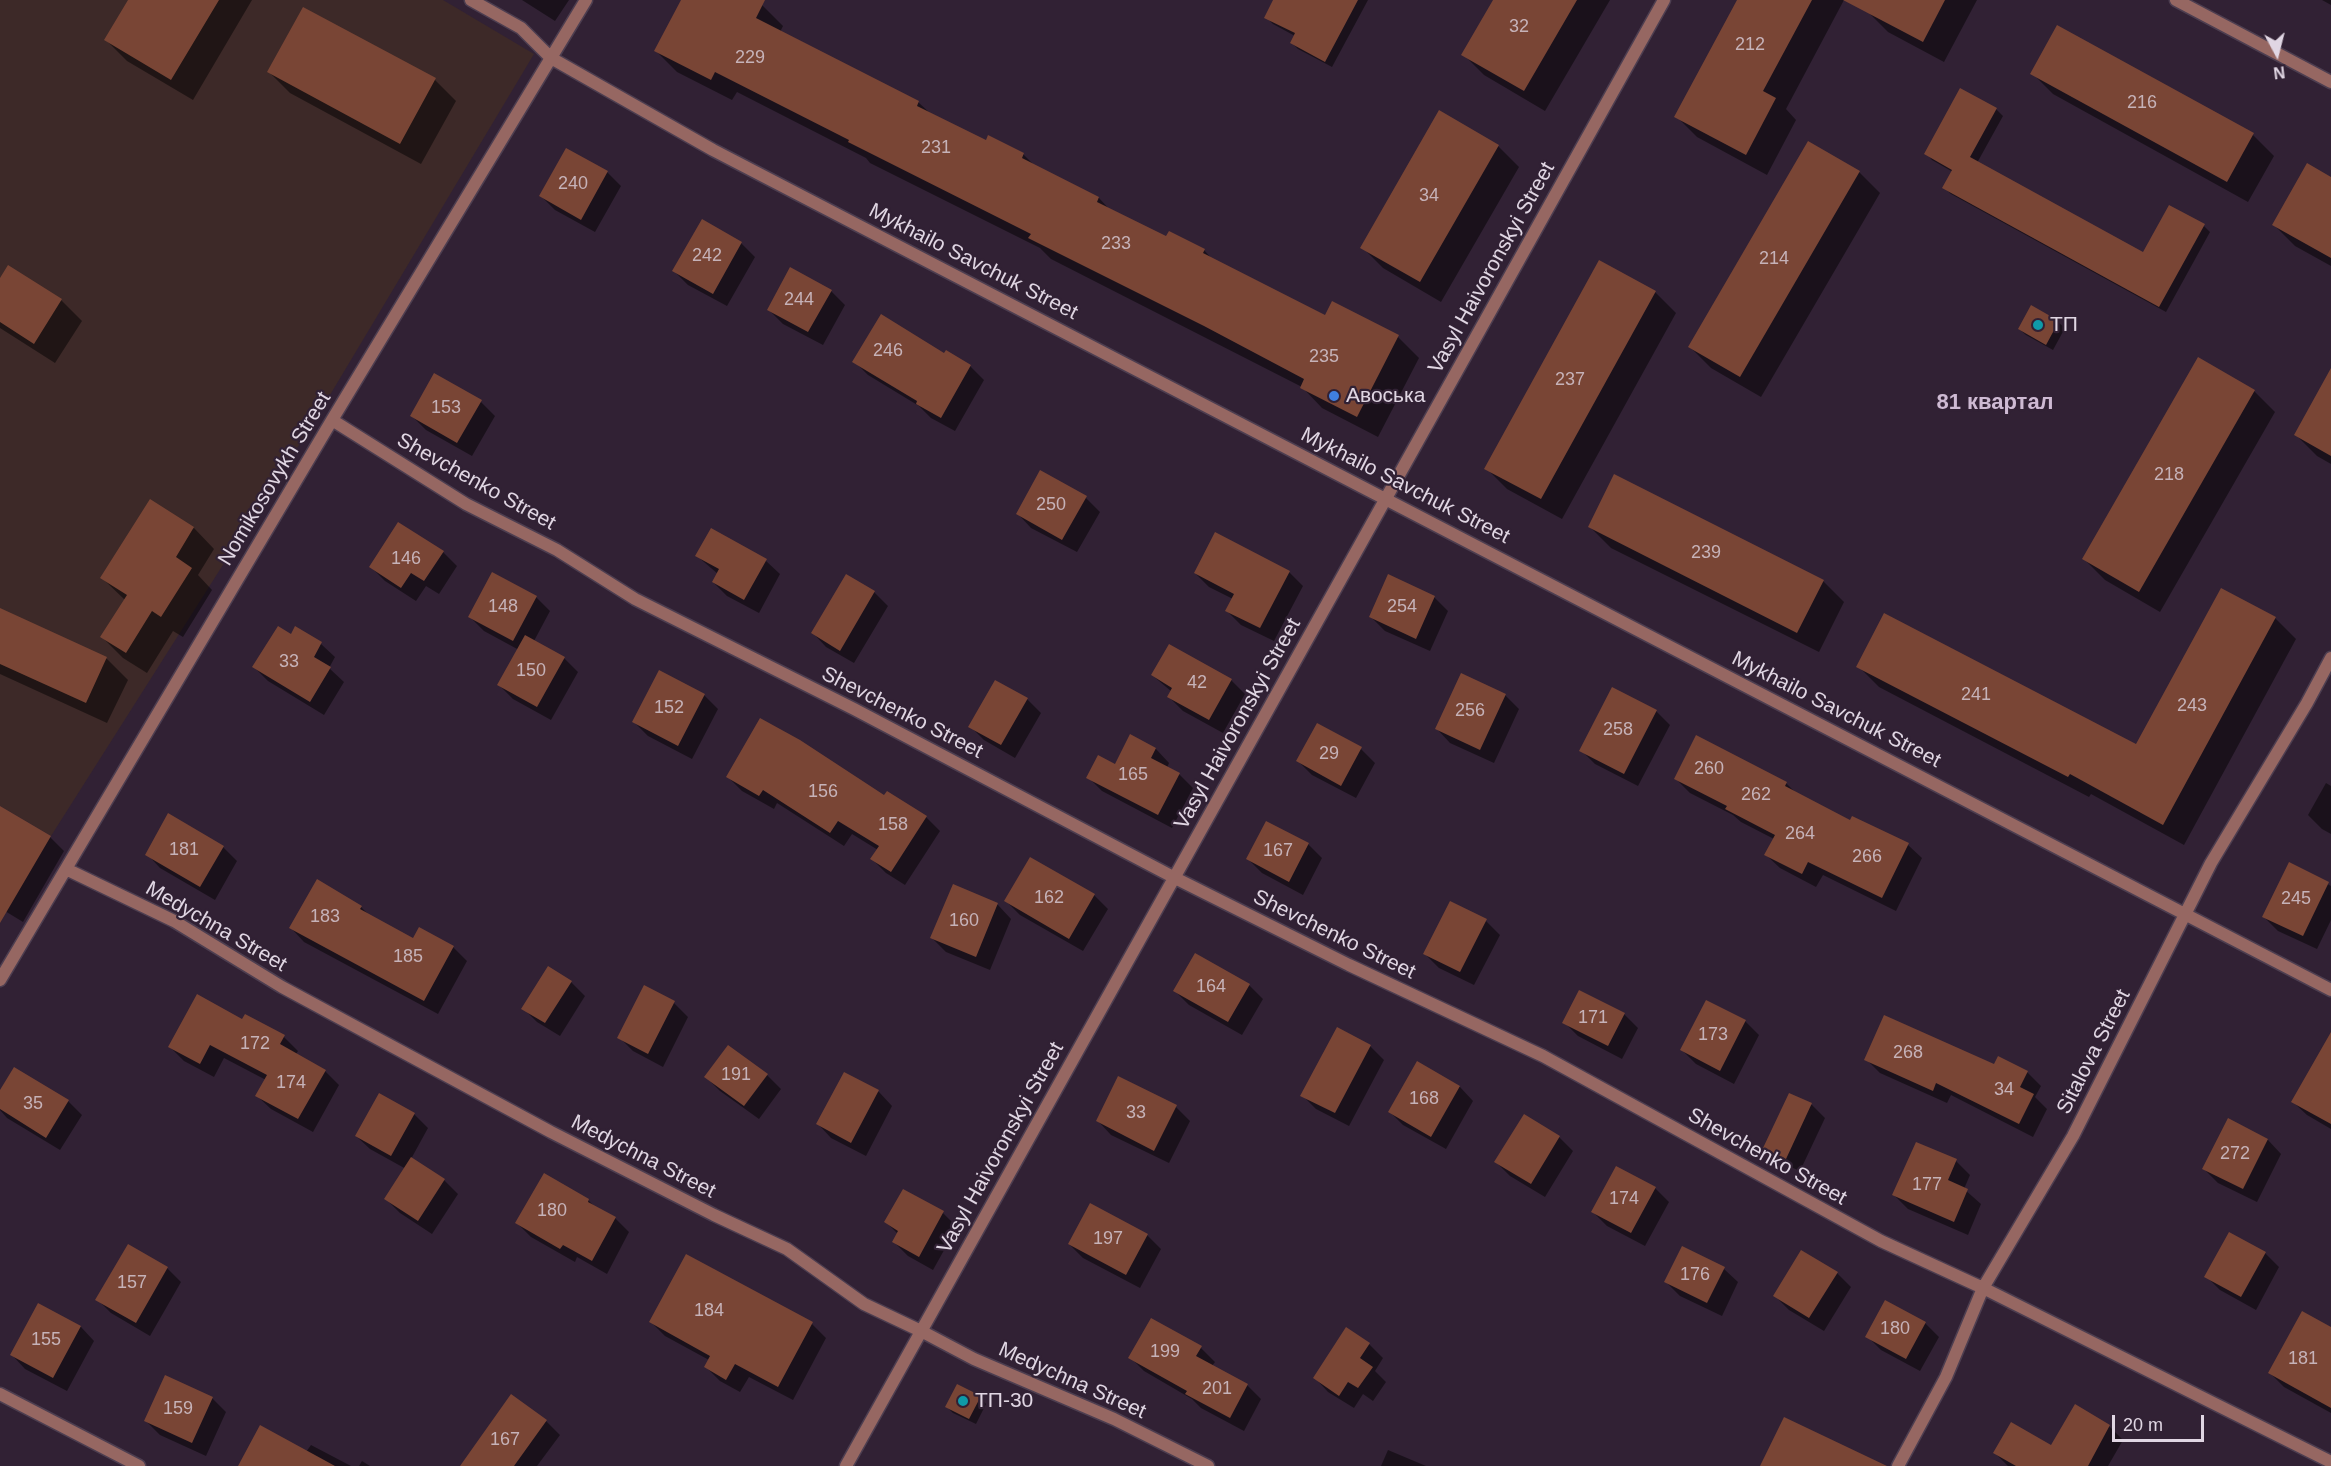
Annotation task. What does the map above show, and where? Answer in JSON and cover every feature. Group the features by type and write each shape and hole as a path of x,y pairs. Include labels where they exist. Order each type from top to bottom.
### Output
{"street":[{"name":"Mykhailo Savchuk Street","path":"471,0 521,28 550,58 713,150 2331,990"},
{"name":"Nomikosovykh Street","path":"0,980 586,0"},
{"name":"Vasyl Haivoronskyi Street","path":"846,1466 1664,0"},
{"path":"2176,0 2331,82"},
{"name":"Shevchenko Street","path":"333,420 466,504 557,550 635,599 864,715 1175,878 1349,965 1543,1056 1881,1241 1983,1288 2331,1462"},
{"name":"Sitalova Street","path":"1898,1466 1946,1377 1983,1288 2073,1136 2211,863 2307,703 2331,658"},
{"name":"Medychna Street","path":"66,869 174,921 282,987 550,1132 714,1215 787,1249 864,1304 974,1359 1114,1419 1208,1466"},
{"path":"0,1394 139,1466"}],"shaded area":[{"path":"0,0 443,0 534,54 318,415 51,836 0,806"}],"building":[{"path":"128,0 219,0 171,80 104,40"},
{"path":"681,0 765,0 756,18 919,101 917,106 986,140 988,135 1024,153 1022,158 1099,197 1097,202 1166,236 1169,231 1205,249 1203,253 1325,315 1332,301 1399,335 1357,417 1300,388 1304,379 1028,238 1031,234 715,72 711,80 654,51"},
{"path":"1273,0 1358,0 1325,62 1290,43 1295,33 1264,18"},
{"path":"1493,0 1577,0 1524,91 1461,55"},
{"path":"1737,0 1812,0 1763,91 1776,98 1746,155 1674,117"},
{"path":"1843,0 1945,0 1923,42"},
{"path":"303,7 436,78 400,144 267,72"},
{"path":"2057,25 2254,133 2227,182 2030,74"},
{"path":"1960,88 1997,108 1970,157 2143,252 2169,205 2205,224 2159,307 1942,188 1952,170 1924,154"},
{"path":"1439,110 1499,145 1420,282 1360,248"},
{"path":"1808,141 1860,171 1740,377 1688,347"},
{"path":"566,148 608,171 581,220 539,196"},
{"path":"2307,163 2331,177 2331,258 2272,225"},
{"path":"702,219 742,242 713,294 672,271"},
{"path":"1599,260 1656,291 1541,499 1484,469"},
{"path":"8,265 62,299 34,344 0,322 0,278"},
{"path":"790,267 832,290 808,332 767,310"},
{"name":"ТП","path":"2031,305 2059,321 2046,345 2018,329"},
{"path":"881,314 944,353 946,350 971,365 941,418 852,362"},
{"path":"2198,357 2255,390 2139,592 2082,559"},
{"path":"2331,368 2331,456 2294,435"},
{"path":"434,373 482,400 457,443 410,416"},
{"path":"1040,470 1087,496 1062,540 1016,514"},
{"path":"1614,474 1824,580 1797,633 1588,527"},
{"path":"150,499 194,527 176,557 192,568 161,617 152,611 126,653 100,637 127,595 100,578"},
{"path":"398,522 444,551 424,581 411,573 401,588 369,567"},
{"path":"711,528 767,559 744,600 712,582 719,569 695,556"},
{"path":"1215,532 1290,571 1260,628 1225,611 1234,594 1194,573"},
{"path":"492,572 537,596 513,641 468,617"},
{"path":"846,574 875,591 840,651 811,633"},
{"path":"1388,574 1435,596 1416,639 1369,617"},
{"path":"2221,588 2276,617 2163,825 2070,774 2068,777 1856,667 1884,613 2136,744"},
{"path":"0,608 107,657 86,703 0,664"},
{"path":"278,626 291,634 295,626 322,642 314,657 331,667 310,702 252,667"},
{"path":"525,635 565,657 537,707 497,685"},
{"path":"1169,644 1232,679 1209,720 1167,697 1172,688 1151,675"},
{"path":"659,670 705,694 678,746 632,722"},
{"path":"1461,673 1506,694 1480,750 1435,729"},
{"path":"995,680 1028,698 1001,745 968,727"},
{"path":"1612,687 1657,710 1624,774 1579,751"},
{"path":"760,718 800,740 884,795 887,791 927,816 891,872 870,859 879,846 838,821 830,833 763,790 759,796 726,777"},
{"path":"1317,723 1362,747 1341,786 1296,761"},
{"path":"1130,734 1156,748 1151,758 1180,773 1158,815 1086,778 1098,755 1115,764"},
{"path":"1696,735 1787,782 1785,786 1850,820 1852,816 1909,843 1882,898 1808,862 1802,874 1764,855 1775,835 1725,809 1727,806 1674,779"},
{"path":"0,806 51,836 0,923"},
{"path":"168,813 224,846 200,887 145,855"},
{"path":"1266,821 1309,843 1289,882 1246,859"},
{"path":"1030,857 1095,894 1069,939 1004,901"},
{"path":"2289,862 2329,882 2303,936 2262,917"},
{"path":"317,879 362,906 360,909 413,938 419,927 454,946 424,1001 289,928"},
{"path":"953,884 998,903 976,957 930,938"},
{"path":"1450,901 1487,919 1460,972 1423,954"},
{"path":"1195,953 1250,984 1228,1022 1173,991"},
{"path":"548,966 572,981 545,1023 521,1009"},
{"path":"644,985 675,1001 648,1054 617,1038"},
{"path":"1579,990 1625,1013 1608,1046 1562,1023"},
{"path":"197,994 242,1019 245,1014 285,1035 280,1044 326,1070 298,1119 255,1096 267,1075 210,1045 200,1064 168,1047"},
{"path":"1706,1000 1746,1020 1720,1071 1680,1050"},
{"path":"1884,1015 1994,1064 1998,1056 2028,1071 2020,1087 2034,1094 2019,1124 1936,1083 1933,1091 1864,1060"},
{"path":"1337,1027 1371,1045 1335,1113 1300,1096"},
{"path":"2331,1032 2331,1124 2291,1102"},
{"path":"728,1045 768,1074 744,1106 704,1077"},
{"path":"1417,1061 1460,1086 1431,1137 1388,1112"},
{"path":"14,1067 69,1100 46,1138 0,1109 0,1090"},
{"path":"844,1072 879,1090 851,1143 816,1124"},
{"path":"1118,1076 1177,1105 1154,1151 1096,1121"},
{"path":"379,1093 415,1113 391,1156 355,1136"},
{"path":"1789,1093 1812,1103 1786,1159 1763,1148"},
{"path":"1524,1114 1560,1136 1531,1184 1494,1162"},
{"path":"2228,1118 2268,1139 2243,1189 2202,1169"},
{"path":"1916,1142 1957,1159 1948,1180 1968,1189 1954,1222 1892,1195"},
{"path":"411,1157 445,1179 418,1221 384,1199"},
{"path":"1616,1166 1656,1187 1631,1233 1591,1212"},
{"path":"544,1173 589,1199 588,1202 616,1217 592,1261 563,1245 560,1249 515,1223"},
{"path":"903,1189 944,1211 919,1257 892,1242 898,1231 884,1222"},
{"path":"1090,1203 1148,1234 1126,1275 1068,1244"},
{"path":"2229,1232 2266,1252 2241,1297 2204,1277"},
{"path":"128,1244 168,1267 136,1323 95,1300"},
{"path":"1682,1246 1725,1267 1707,1303 1664,1282"},
{"path":"1801,1250 1838,1272 1809,1318 1773,1296"},
{"path":"686,1254 813,1322 778,1387 735,1364 726,1380 704,1367 710,1356 649,1322"},
{"path":"1885,1300 1926,1322 1906,1359 1865,1337"},
{"path":"38,1303 81,1326 53,1378 10,1355"},
{"path":"2302,1311 2331,1327 2331,1408 2268,1373"},
{"path":"1151,1318 1202,1346 1196,1356 1248,1384 1230,1418 1185,1394 1187,1391 1128,1358"},
{"path":"1346,1327 1370,1343 1360,1358 1373,1367 1358,1388 1348,1382 1339,1396 1313,1378"},
{"path":"165,1375 213,1397 192,1443 144,1421"},
{"name":"ТП-30","path":"957,1384 981,1396 969,1419 945,1407"},
{"path":"511,1394 547,1420 514,1466 460,1466"},
{"path":"2075,1404 2110,1425 2088,1466 2016,1466 1993,1453 2011,1422 2051,1445"},
{"path":"1784,1417 1887,1466 1760,1466"},
{"path":"260,1425 335,1466 238,1466"}],"place":[{"name":"ТП","path":"2038,325"},
{"name":"Авоська","path":"1334,396"},
{"name":"ТП-30","path":"963,1401"}],"district":[{"name":"81 квартал","path":"1995,403"}]}
